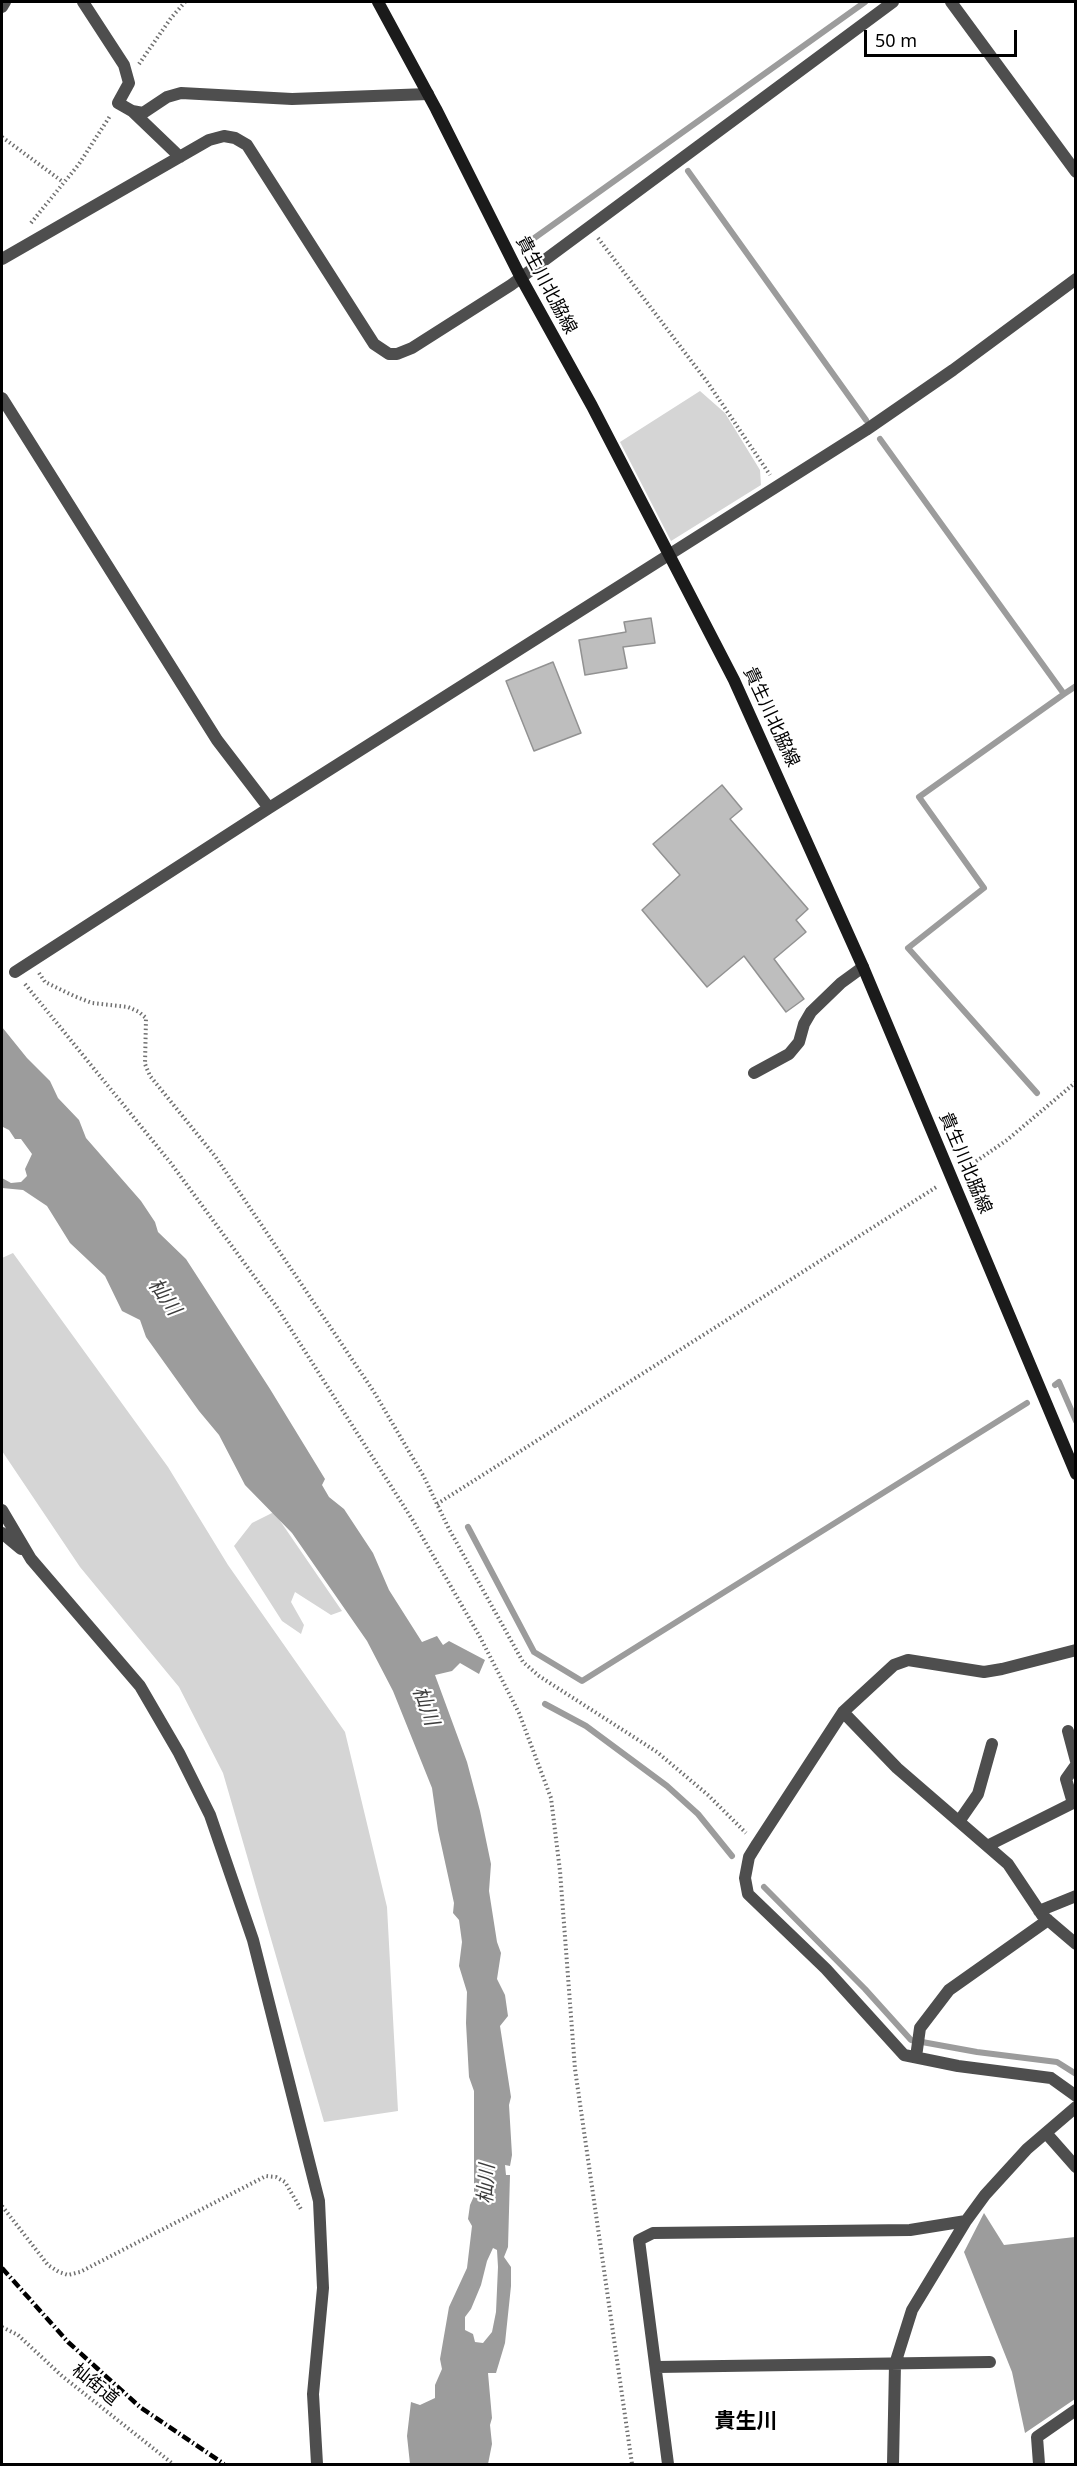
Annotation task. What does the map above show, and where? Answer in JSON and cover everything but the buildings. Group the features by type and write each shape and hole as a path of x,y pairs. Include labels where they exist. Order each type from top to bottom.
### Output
{"main road":[{"name":"貴生川北脇線","path":"378,2 428,93 520,276 592,406 744,701 863,967 1076,1474"}],"street":[{"path":"2,8 5,2"},
{"path":"84,2 124,65 129,83 118,103 132,111 180,157"},
{"path":"2,259 209,140 224,136 235,138 247,145 374,344 389,354 397,354 412,348 511,285 589,225 894,2"},
{"path":"951,2 1076,172"},
{"path":"132,111 142,113 167,96 181,93 292,99 428,93"},
{"path":"15,972 774,486 866,430 1076,279"},
{"path":"2,398 218,740 269,808"},
{"path":"754,1073 789,1054 799,1042 804,1024 811,1012 841,983 863,967"},
{"path":"2,1510 32,1559"},
{"path":"2,1533 32,1559 140,1686 179,1753 210,1815 253,1940 319,2201 323,2288 313,2394 317,2464"},
{"path":"1076,1650 1002,1670 984,1672 908,1660 894,1665 843,1712 756,1844 749,1857 745,1878 748,1894 826,1969 904,2055 958,2066 1051,2078 1076,2096"},
{"path":"843,1712 897,1768 989,1845 1008,1864 1043,1916 1076,1944"},
{"path":"989,1845 1072,1803 1066,1779 1076,1763 1068,1731"},
{"path":"960,1820 978,1794 992,1744"},
{"path":"916,2057 920,2028 950,1990 1043,1916 1076,1896"},
{"path":"893,2464 895,2364 912,2310 966,2221 1008,2168 1076,2107"},
{"path":"1046,2133 1076,2167"},
{"path":"668,2464 639,2240 653,2233 910,2230 966,2221"},
{"path":"657,2367 990,2362"},
{"path":"1039,2464 1037,2437 1076,2410"}],"path":[{"path":"129,83 171,18 185,2"},
{"path":"23,247 32,221 79,164 118,103"},
{"path":"2,137 63,182"},
{"path":"589,225 708,383 768,470 774,486"},
{"path":"33,962 45,982 92,1003 128,1007 146,1018 145,1064 150,1076 215,1156 374,1392 523,1662 539,1676 657,1752 708,1795 756,1844"},
{"path":"15,972 170,1162 276,1306 412,1519 480,1637 519,1713 551,1798 560,1871 575,2069 632,2464"},
{"path":"437,1504 952,1178 1008,1140 1076,1082"},
{"path":"2,2206 48,2265 68,2276 80,2272 266,2176 276,2177 285,2182 303,2213"},
{"name":"杣街道","path":"2,2327 18,2335 62,2376 173,2464"}],"shaded area":[{"path":"700,391 725,413 760,470 761,485 671,541 620,442"},
{"path":"13,1253 168,1467 228,1565 345,1732 387,1907 398,2111 324,2122 223,1773 179,1687 80,1567 2,1451 2,1258"},
{"path":"274,1512 342,1611 331,1615 295,1592 291,1602 304,1625 301,1634 282,1621 234,1546 252,1523"}],"water":[{"name":"杣川","path":"2,1027 27,1058 50,1081 58,1098 79,1120 86,1138 141,1201 155,1222 158,1232 186,1259 325,1479 322,1485 329,1497 344,1509 373,1553 389,1590 422,1642 437,1636 443,1645 449,1641 485,1660 479,1674 460,1663 452,1671 435,1675 467,1762 480,1811 491,1864 489,1891 497,1942 501,1953 497,1979 505,1995 508,2016 500,2026 511,2097 509,2105 512,2155 510,2166 505,2165 506,2175 510,2175 508,2247 504,2257 511,2267 511,2286 505,2343 496,2373 488,2373 492,2444 488,2464 410,2464 407,2436 411,2402 420,2405 435,2398 435,2385 442,2369 440,2359 449,2307 467,2268 472,2226 468,2219 474,2196 474,2091 469,2077 467,1992 459,1966 462,1942 459,1920 453,1913 454,1903 438,1830 432,1788 393,1691 367,1641 292,1533 245,1485 219,1435 146,1337 140,1320 122,1311 105,1276 70,1243 47,1206 23,1190 2,1188 2,1178 11,1183 21,1182 27,1176 25,1169 32,1154 21,1139 15,1139 9,1130 3,1127 2,1130","holes":["493,2248 497,2250 496,2312 492,2332 483,2343 475,2342 473,2334 465,2330 465,2317 481,2285"]},
{"path":"984,2213 1004,2245 1075,2237 1075,2399 1025,2433 1012,2372 964,2252"}],"waterway":[{"path":"526,244 865,2"},
{"path":"688,171 866,420"},
{"path":"880,439 1064,694 1076,686"},
{"path":"1037,1093 908,948 984,888 919,797 1064,694"},
{"path":"1055,1385 1059,1382 1076,1421"},
{"path":"468,1527 534,1652 582,1681 1027,1403"},
{"path":"545,1704 586,1726 667,1786 698,1814 732,1856"},
{"path":"764,1887 865,1989 911,2040 977,2052 1057,2062 1076,2074"}],"railway":[{"path":"2,2268 68,2342 140,2407 224,2464"}],"district":[{"name":"貴生川","path":"746,2422"}]}
